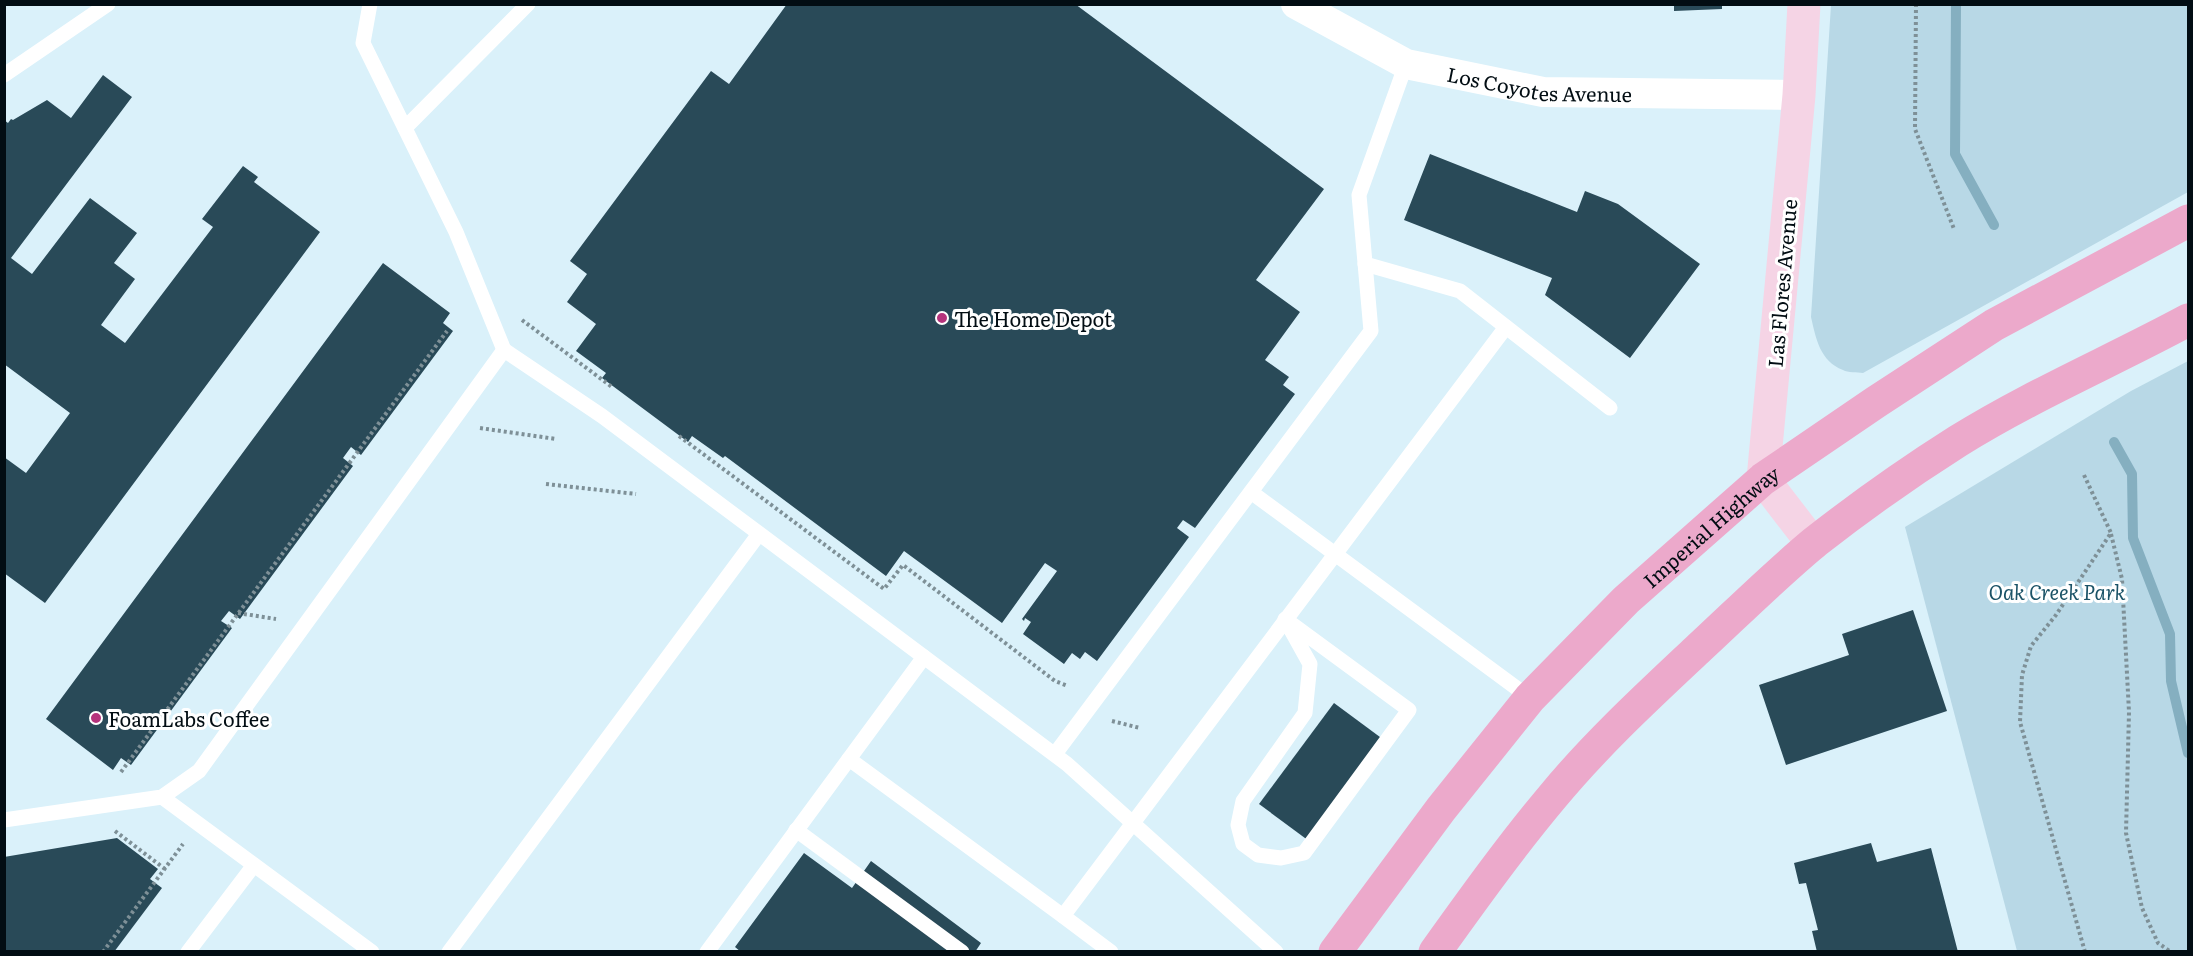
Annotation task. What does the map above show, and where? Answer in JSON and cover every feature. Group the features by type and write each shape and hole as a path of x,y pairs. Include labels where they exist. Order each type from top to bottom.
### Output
{"main road":[{"name":"Imperial Highway","path":"1335,951 1441,809 1530,698 1626,600 1763,479 1994,325 2188,221"},
{"path":"1434,951 1508,853 1589,755 1738,611 1813,544 1857,509 1959,441 2029,401 2188,320"}],"street":[{"name":"Los Coyotes Avenue","path":"1296,4 1406,64 1543,92 1798,95"},
{"name":"Las Flores Avenue","path":"1763,479 1798,95 1804,4"},
{"path":"1763,479 1813,544"}],"lane":[{"path":"4,75 108,4"},
{"path":"370,4 363,43 456,232 504,350 602,416 1054,754 1276,951"},
{"path":"405,128 528,4"},
{"path":"1054,754 1371,331 1359,195 1406,64"},
{"path":"1365,264 1460,291 1610,408"},
{"path":"1063,916 1506,327"},
{"path":"4,820 162,797 199,771 504,350"},
{"path":"1251,492 1530,698"},
{"path":"449,951 759,534"},
{"path":"1285,619 1409,710 1304,853 1281,858 1258,855 1243,844 1238,825 1243,801 1305,713 1310,664 1285,619"},
{"path":"707,951 924,657"},
{"path":"849,759 1112,951"},
{"path":"162,797 372,951"},
{"path":"796,830 962,951"},
{"path":"188,951 254,865"}],"path":[{"path":"1916,4 1915,129 1954,229"},
{"path":"513,319 520,319 616,390"},
{"path":"121,772 447,332"},
{"path":"450,424 556,439"},
{"path":"676,435 884,589 903,565 1055,681 1068,686"},
{"path":"2084,475 2111,533 2122,579 2129,712 2126,833 2142,908 2158,944 2170,951"},
{"path":"546,484 636,494"},
{"path":"2085,951 2019,722 2022,675 2031,646 2056,615 2111,533"},
{"path":"238,614 306,623"},
{"path":"1109,721 1140,728"},
{"path":"104,951 198,824"},
{"path":"112,829 165,868"}],"green space":[{"path":"1831,5 2188,5 2188,192 1863,373 1847,372 1835,366 1820,348 1811,317"},
{"name":"Oak Creek Park","path":"2188,361 2188,951 2017,951 1905,527 2131,391"}],"building":[{"name":"The Home Depot","path":"787,4 1075,4 1324,189 1256,280 1300,312 1265,360 1289,377 1283,385 1295,394 1195,528 1183,520 1177,528 1189,537 1097,661 1085,652 1080,659 1072,653 1064,664 1023,634 1031,622 1025,618 1024,621 1022,619 1057,571 1045,563 1002,623 904,551 886,576 725,456 723,458 692,436 688,442 602,378 606,373 576,351 596,324 567,302 587,274 570,261 711,71 729,84"},
{"path":"1674,4 1722,4 1722,9 1674,11"},
{"path":"103,75 132,97 11,258 32,274 90,198 137,233 114,263 135,279 101,325 125,343 213,227 202,219 243,166 258,177 254,182 320,232 45,603 4,573 4,457 26,473 70,413 4,364 4,120 8,123 11,119 13,120 47,100 71,118"},
{"path":"1430,154 1577,212 1585,191 1618,204 1700,264 1630,358 1545,295 1552,278 1404,220"},
{"path":"383,263 450,313 443,323 453,331 361,455 351,447 343,458 353,466 240,619 229,611 221,621 232,628 131,765 121,758 113,770 46,719"},
{"path":"1913,610 1947,711 1786,765 1759,685 1849,655 1842,634"},
{"path":"1334,703 1384,740 1309,841 1259,804"},
{"path":"117,838 158,869 150,879 162,888 114,952 4,952 4,857"},
{"path":"1871,843 1877,862 1931,848 1958,952 1817,952 1812,931 1818,930 1806,883 1799,884 1794,863"},
{"path":"804,853 852,888 871,861 981,943 975,952 741,952 735,947"}],"waterway":[{"path":"1956,4 1955,154 1994,225"},
{"path":"2114,442 2132,474 2133,538 2170,634 2171,681 2188,753"}],"place":[{"name":"The Home Depot","path":"942,318"},
{"name":"FoamLabs Coffee","path":"96,718"}]}
